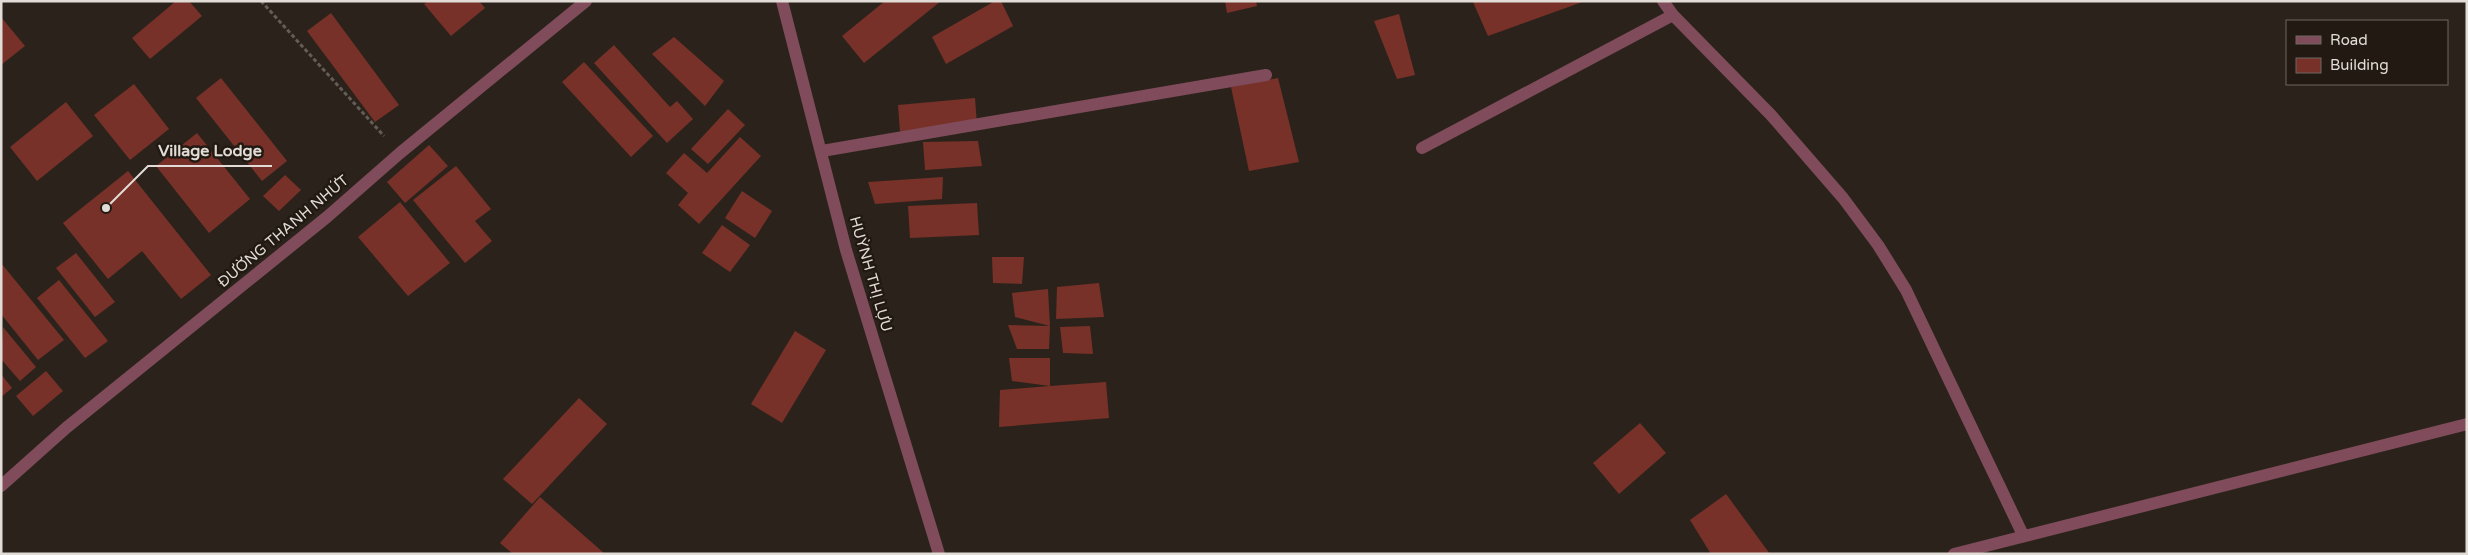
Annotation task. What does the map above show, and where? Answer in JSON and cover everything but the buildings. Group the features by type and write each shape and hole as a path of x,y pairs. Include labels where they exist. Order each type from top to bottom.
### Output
{"street":[{"name":"ĐƯỜNG THANH NHỨT","path":"1,486 66,428 326,217 400,153 586,1"},
{"name":"HUỲNH THỊ LỰU","path":"782,1 846,250 939,554"},
{"path":"1663,1 1673,15 1771,115 1843,198 1878,244 1906,290 2023,535"},
{"path":"1422,148 1673,15"},
{"path":"822,151 1266,75"},
{"path":"1954,554 2467,424"}],"path":[{"path":"261,1 400,153"}],"place":[{"name":"Village Lodge","path":"106,208"}]}
